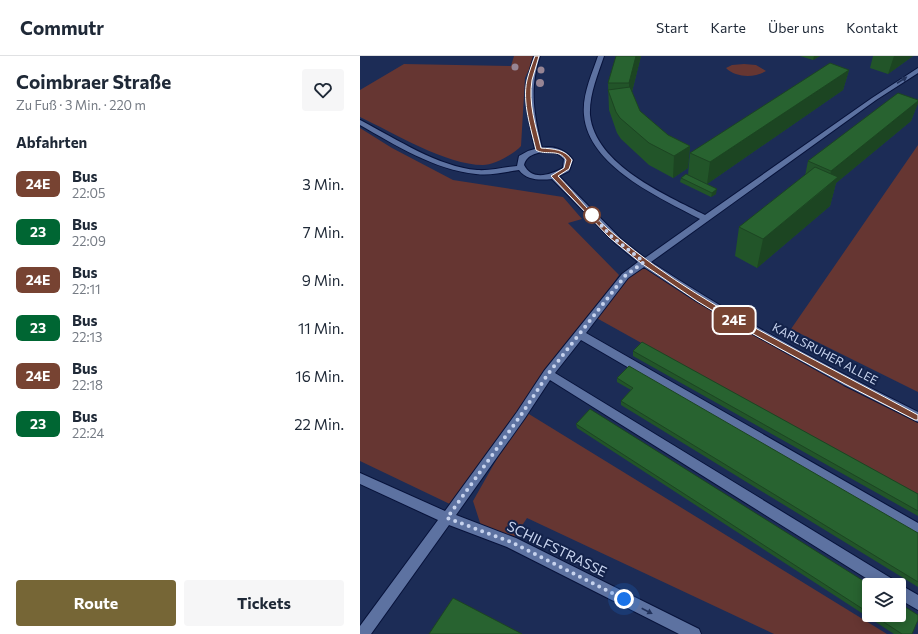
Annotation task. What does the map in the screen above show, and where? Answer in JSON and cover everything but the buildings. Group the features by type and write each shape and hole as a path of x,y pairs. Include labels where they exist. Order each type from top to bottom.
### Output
{"street":[{"path":"537,56 529,81 529,98 530,118 539,150"},
{"path":"601,56 588,95 587,117 592,133 602,150 614,163 647,188 706,219"},
{"path":"363,634 521,415 548,374 625,276 886,90 918,70"},
{"path":"886,90 895,94"},
{"path":"360,122 424,155 459,168 477,172 519,168"},
{"path":"547,149 562,152 569,160 566,169 554,176 536,178 522,172 519,168 521,159 532,152 539,150 547,149"},
{"name":"KARLSRUHER ALLEE","path":"554,176 611,236 644,262 699,299 736,321 848,382 918,417"},
{"path":"579,334 918,530"},
{"path":"548,374 878,578"},
{"name":"SCHILFSTRASSE","path":"360,478 447,518 511,542 694,634"},
{"path":"906,595 918,603"}],"shaded area":[{"path":"514,56 535,56 525,78 521,146 504,158 488,165 468,164 437,154 360,117 360,90 404,64 511,66"},
{"path":"732,65 756,65 766,71 757,75 746,76 735,74 726,68"},
{"path":"360,128 392,148 453,180 563,197 582,219 568,223 619,275 579,334 454,506 360,461"},
{"path":"918,145 918,392 791,329"},
{"path":"644,262 699,299 918,417 918,497 593,316"},
{"path":"524,411 862,619 862,622 867,622 887,634 774,634 527,518 511,542 483,532 473,501"}],"bus line":[{"name":"24E","path":"537,56 529,81 529,98 530,118 539,150 555,150 562,152 567,156 569,165 561,173 554,176 611,236 644,262 699,299 736,321 848,382 918,417"}],"route":[{"path":"592,215 611,236 644,262 625,276 548,374 521,415 447,518 511,542 624,599"}]}
